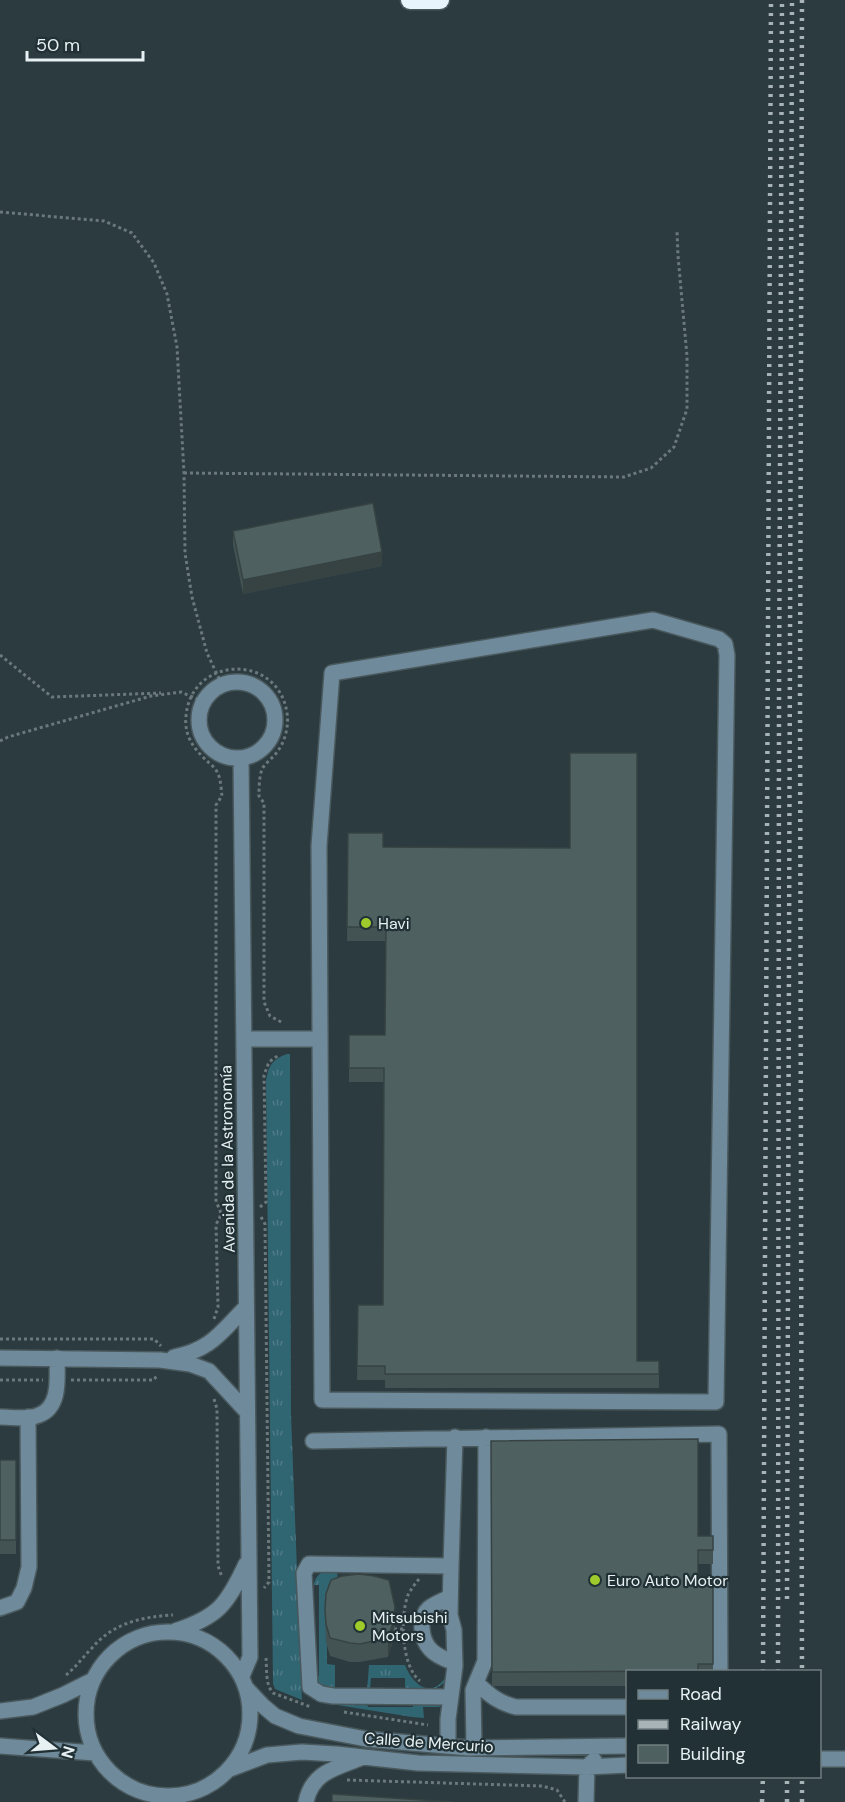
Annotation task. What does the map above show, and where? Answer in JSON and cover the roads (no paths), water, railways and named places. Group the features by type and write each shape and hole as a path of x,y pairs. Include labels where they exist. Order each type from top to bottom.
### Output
{"highway":[{"path":"410,0 440,0"}],"street":[{"path":"653,620 719,639 725,644 727,655 716,1402 322,1400 320,1039 319,846 332,673 653,620"},
{"path":"219,679 254,685 263,691 274,710 276,721 269,742 261,750 241,758 225,756 211,747 200,726 201,709 197,699 211,692 219,679"},
{"name":"Avenida de la Astronomía","path":"241,758 250,1657 244,1683"},
{"path":"244,1039 320,1039"},
{"path":"159,1366 210,1344 246,1306"},
{"path":"0,1358 57,1358 159,1366 190,1364 209,1371 247,1412"},
{"path":"0,1417 40,1415 51,1407 55,1398 57,1358"},
{"path":"0,1608 17,1602 24,1588 29,1567 28,1417"},
{"path":"313,1441 719,1434 720,1670"},
{"path":"448,1746 448,1719 455,1663 450,1597 455,1437"},
{"path":"474,1747 473,1690 485,1661 486,1437"},
{"name":"Avenida de la Astronomía","path":"173,1631 197,1624 219,1610 233,1591 248,1559"},
{"path":"450,1697 333,1696 321,1694 310,1687 304,1574 309,1564 451,1566"},
{"path":"450,1597 428,1609 423,1619 422,1630 424,1640 430,1650 455,1663"},
{"path":"127,1786 154,1796 184,1795 211,1785 230,1769 245,1745 251,1717 244,1683 232,1662 218,1648 195,1636 173,1631 149,1633 128,1641 111,1654 93,1680 86,1704 86,1728 95,1753 108,1771 144,1802"},
{"path":"0,1711 33,1707 93,1680"},
{"name":"Calle de Mercurio","path":"244,1683 262,1705 275,1716 298,1726 366,1739 474,1747 626,1747"},
{"path":"477,1683 491,1697 516,1707 626,1707"},
{"path":"0,1746 95,1753"},
{"path":"543,1747 565,1755 587,1767"},
{"path":"586,1802 587,1767 596,1759 626,1747"},
{"name":"Calle de Mercurio","path":"230,1769 267,1755 302,1752 364,1756 418,1763 587,1767 626,1765"},
{"path":"306,1802 308,1790 326,1772 364,1756"},
{"path":"821,1759 842,1759"},
{"path":"207,1802 211,1785"}],"railway":[{"path":"763,1670 771,0"},
{"path":"778,1670 782,0"},
{"path":"787,1599 792,0"},
{"path":"802,0 800,701 802,1670"},
{"path":"762,1802 763,1778"},
{"path":"787,1778 787,1802"},
{"path":"802,1778 802,1802"}],"place":[{"name":"Havi","path":"366,923"},
{"name":"Euro Auto Motor","path":"595,1580"},
{"name":"Mitsubishi Motors","path":"360,1626"}]}
